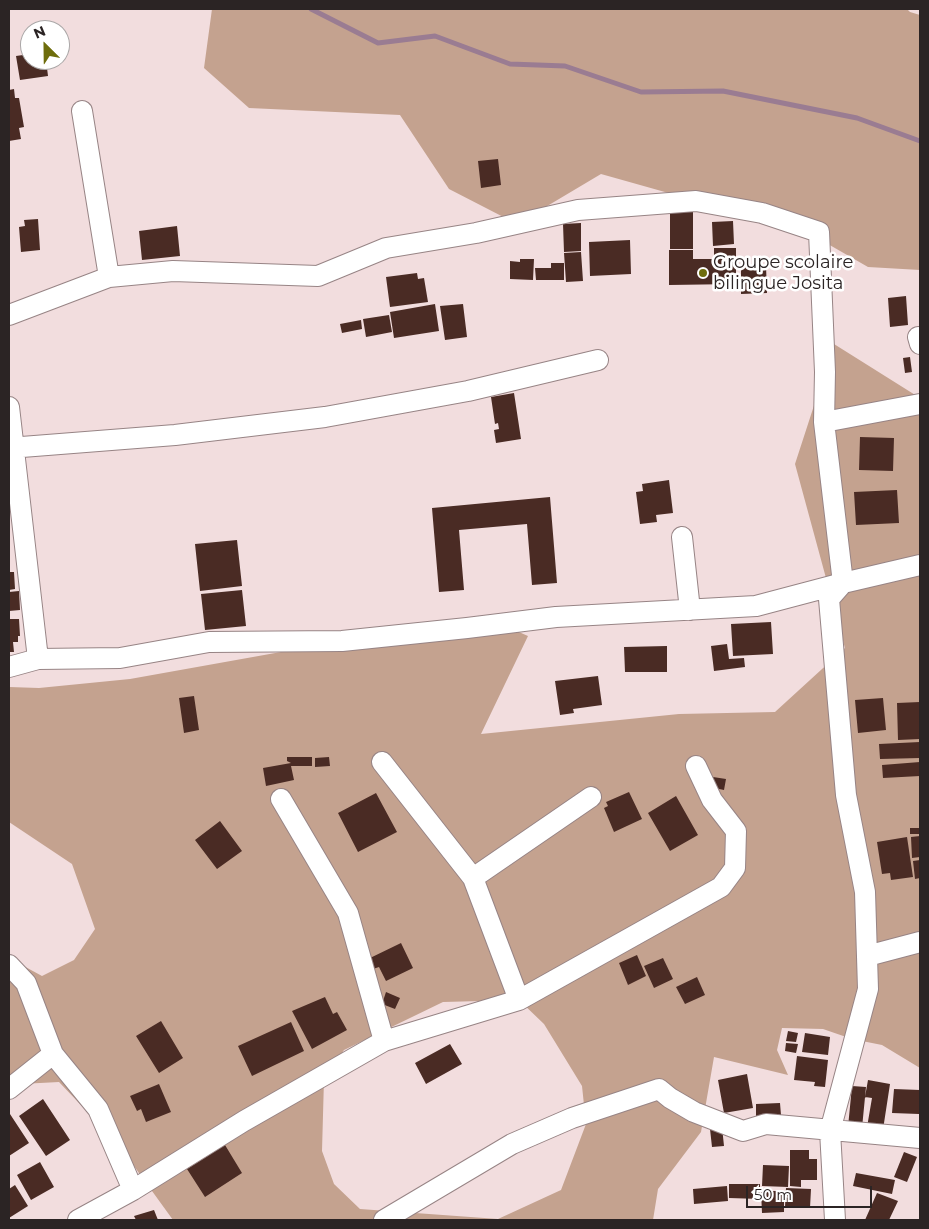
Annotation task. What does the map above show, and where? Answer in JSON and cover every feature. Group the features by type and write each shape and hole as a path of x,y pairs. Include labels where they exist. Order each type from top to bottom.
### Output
{"street":[{"path":"82,112 109,278"},
{"path":"9,315 109,278 172,271 318,276 386,248 476,233 578,210 696,201 762,212 820,232 825,372 824,422 843,583 828,599 846,795 865,892 868,990 830,1131 835,1220"},
{"path":"11,448 175,435 325,417 468,391 598,360"},
{"path":"824,422 920,404"},
{"path":"9,407 11,448 38,659"},
{"path":"682,537 690,610"},
{"path":"9,667 38,659 120,658 209,642 342,641 556,617 756,606 920,565"},
{"path":"382,762 472,878 519,1000"},
{"path":"78,1220 133,1190 244,1122 384,1041 519,1000 721,887 734,868 736,831 712,800 696,766"},
{"path":"472,878 591,797"},
{"path":"281,799 348,913 384,1041"},
{"path":"867,956 920,942"},
{"path":"9,965 26,984 53,1054 98,1109 133,1190"},
{"path":"9,1089 53,1054"},
{"path":"384,1220 512,1144 572,1118 659,1089 694,1112 743,1131 766,1124 920,1138"}],"shaded area":[{"path":"212,9 907,9 920,15 920,270 868,267 807,232 601,174 517,224 449,189 400,115 249,108 204,68"},
{"path":"834,344 920,398 920,1068 882,1045 852,1039 823,1029 782,1028 777,1050 788,1075 714,1057 701,1132 658,1189 653,1220 173,1220 118,1144 59,1082 21,1084 9,1095 9,958 42,976 74,960 95,929 72,864 9,822 9,687 39,688 130,679 482,616 528,636 481,734 679,714 775,712 845,648 795,464","holes":["519,1000 544,1024 582,1086 586,1124 561,1190 498,1219 360,1209 334,1184 322,1151 324,1079 344,1050 443,1002"]}],"building":[{"path":"20,55 20,70 47,70 48,76 20,80 16,56"},
{"path":"14,89 15,98 19,98 24,127 19,128 21,139 9,141 9,90"},
{"path":"498,159 501,185 481,188 478,161"},
{"path":"670,210 693,210 693,249 670,249"},
{"path":"38,219 40,250 21,252 19,227 25,226 24,220"},
{"path":"733,221 734,244 713,246 712,222"},
{"path":"581,223 581,251 564,252 563,224"},
{"path":"177,226 180,256 142,260 139,231"},
{"path":"630,240 631,274 590,276 589,242"},
{"path":"714,248 736,248 736,284 669,285 669,250 693,250 693,259 714,259"},
{"path":"581,252 583,281 566,282 564,253"},
{"path":"520,259 534,259 533,280 510,279 510,261 520,262"},
{"path":"551,263 564,263 564,280 536,280 535,268 551,268"},
{"path":"741,266 766,266 767,293 741,294"},
{"path":"417,273 418,279 424,278 428,302 390,307 386,277"},
{"path":"906,296 908,325 890,327 888,298"},
{"path":"435,304 439,331 394,338 390,312"},
{"path":"463,304 467,337 445,340 440,306"},
{"path":"389,315 392,332 366,337 363,319"},
{"path":"361,320 362,329 342,333 340,324"},
{"path":"910,357 912,372 905,373 903,358"},
{"path":"514,393 521,439 496,443 494,430 499,429 498,423 495,424 491,397"},
{"path":"860,437 894,438 893,471 859,470"},
{"path":"669,480 673,513 656,515 657,522 640,524 636,492 643,491 642,484"},
{"path":"897,490 899,523 856,525 854,492"},
{"path":"550,497 557,583 532,585 527,524 459,530 464,590 439,592 432,508"},
{"path":"237,540 242,586 200,591 195,544"},
{"path":"9,572 14,572 15,589 9,590"},
{"path":"242,590 246,626 205,630 201,594"},
{"path":"19,591 20,610 9,611 9,592"},
{"path":"9,619 19,619 20,636 18,636 18,642 13,642 14,652 9,652"},
{"path":"771,622 773,654 733,656 731,624"},
{"path":"727,644 729,659 744,658 745,667 714,671 711,646"},
{"path":"667,646 667,672 625,672 624,647"},
{"path":"598,676 602,705 573,709 574,713 560,715 555,681"},
{"path":"194,696 199,730 184,733 179,698"},
{"path":"883,698 886,730 858,733 855,700"},
{"path":"920,702 920,739 898,740 897,703"},
{"path":"920,742 920,758 880,759 879,744"},
{"path":"287,757 312,757 312,766 291,766 294,780 266,786 263,768 291,763 287,761"},
{"path":"329,757 330,766 315,767 315,758"},
{"path":"920,762 920,776 883,778 882,765"},
{"path":"713,777 726,779 724,790 710,787"},
{"path":"629,792 642,819 614,832 604,808 608,806 606,802"},
{"path":"376,793 397,832 358,852 338,813"},
{"path":"676,796 698,835 670,851 648,813"},
{"path":"220,821 242,851 217,869 195,840"},
{"path":"910,828 920,828 920,834 910,834"},
{"path":"920,836 920,857 912,858 911,837"},
{"path":"907,837 913,877 891,880 890,873 882,874 877,842"},
{"path":"920,860 920,878 915,879 913,861"},
{"path":"401,943 413,968 386,981 379,967 373,969 368,959"},
{"path":"637,955 646,976 628,985 619,963"},
{"path":"663,958 673,979 654,988 644,966"},
{"path":"697,977 705,995 685,1004 676,987"},
{"path":"386,992 400,998 395,1009 382,1004"},
{"path":"325,997 333,1014 337,1012 347,1030 312,1049 292,1011"},
{"path":"161,1021 183,1058 159,1073 136,1036"},
{"path":"291,1022 304,1051 252,1076 238,1046"},
{"path":"788,1031 798,1033 796,1042 786,1041"},
{"path":"805,1033 830,1037 828,1055 802,1052"},
{"path":"786,1043 798,1044 796,1053 785,1051"},
{"path":"450,1044 462,1064 426,1084 415,1063"},
{"path":"797,1056 828,1060 825,1087 814,1086 815,1082 794,1080"},
{"path":"747,1074 753,1108 724,1113 718,1080"},
{"path":"868,1080 890,1084 882,1136 866,1133 872,1098 865,1097"},
{"path":"159,1084 171,1112 146,1122 141,1109 137,1111 130,1096"},
{"path":"852,1086 866,1087 862,1128 848,1127"},
{"path":"894,1089 920,1090 919,1114 892,1113"},
{"path":"43,1099 70,1140 46,1156 19,1116"},
{"path":"780,1103 781,1115 756,1116 756,1104"},
{"path":"9,1115 29,1143 9,1156"},
{"path":"722,1127 724,1146 712,1147 710,1129"},
{"path":"225,1145 242,1173 205,1197 187,1169"},
{"path":"790,1150 809,1150 809,1159 817,1159 817,1180 801,1180 801,1187 790,1186"},
{"path":"904,1152 917,1157 907,1182 894,1177"},
{"path":"40,1162 54,1187 31,1200 17,1175"},
{"path":"763,1165 789,1166 788,1187 762,1186"},
{"path":"856,1173 895,1180 892,1194 853,1186"},
{"path":"729,1184 760,1184 760,1199 729,1198"},
{"path":"15,1185 28,1206 9,1218 9,1189"},
{"path":"727,1186 728,1201 694,1204 693,1189"},
{"path":"786,1188 811,1189 810,1208 785,1207"},
{"path":"761,1191 784,1191 784,1212 762,1213"},
{"path":"877,1193 898,1201 889,1220 865,1220"},
{"path":"154,1210 158,1220 136,1220 134,1216"}],"waterway":[{"path":"311,9 378,43 435,36 510,64 565,66 641,92 723,91 857,118 920,141"}],"place":[{"name":"Groupe scolaire bilingue Josita","path":"703,273"}]}
